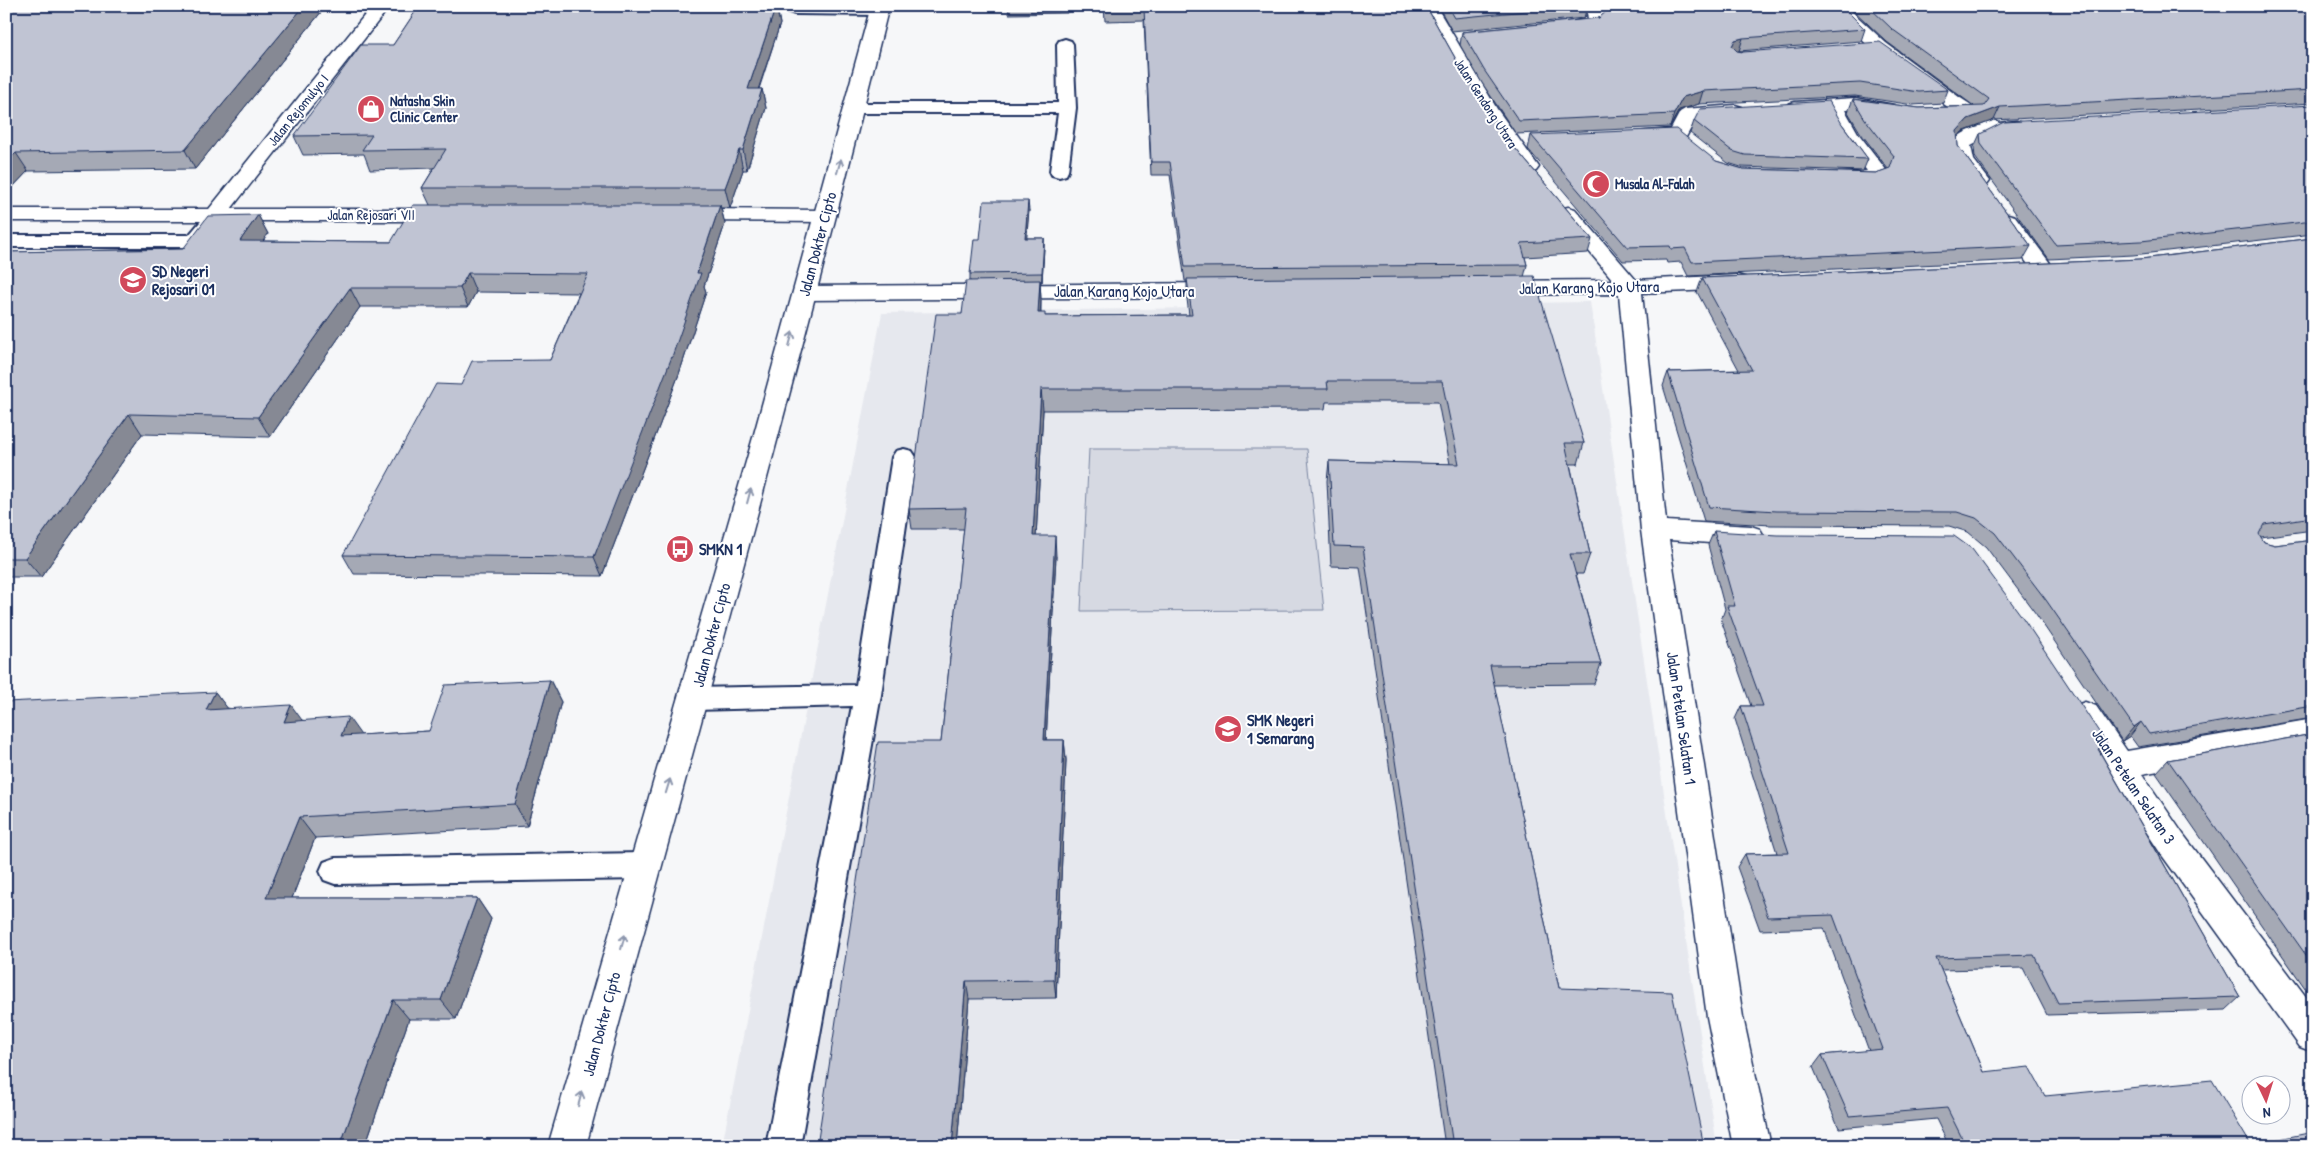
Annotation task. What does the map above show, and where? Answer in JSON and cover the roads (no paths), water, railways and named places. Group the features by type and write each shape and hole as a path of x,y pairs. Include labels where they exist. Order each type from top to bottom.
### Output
{"main road":[{"name":"Jalan Rejomulyo I","path":"216,214 381,6"},
{"name":"Jalan Gendong Utara","path":"1427,6 1456,38 1471,84 1509,142 1630,287"},
{"path":"1544,30 1590,25 1596,21 1595,6"},
{"path":"1835,6 1880,47 1965,110 1994,128"},
{"name":"Jalan Dokter Cipto","path":"567,1146 644,866 694,700 856,108 879,8"},
{"path":"1861,49 1880,47"},
{"path":"1774,109 1862,104 1903,112"},
{"path":"1824,177 1871,179 1877,176 1877,171 1849,135 1833,106"},
{"path":"1628,137 1685,140 1687,116 1692,113 1754,110"},
{"path":"1939,111 1965,110"},
{"path":"2017,269 2051,267 1994,201 1963,158 1960,149 1961,144 1969,138 1994,128 2034,126"},
{"path":"1509,142 1529,142"},
{"name":"Jalan Rejosari VII","path":"10,220 216,214 465,215"},
{"path":"665,215 825,216"},
{"name":"Jalan Karang Kojo Utara","path":"1482,288 1630,287 1759,281"},
{"name":"Jalan Petelan Selatan 1","path":"1630,287 1654,530 1725,1017 1752,1146"},
{"name":"Jalan Karang Kojo Utara","path":"804,293 1244,290"},
{"path":"1654,530 1781,537"},
{"name":"Jalan Petelan Selatan 3","path":"2072,694 2172,844 2313,1035"},
{"path":"2119,765 2313,731"}],"lane":[{"path":"791,6 795,9 824,10 879,8"},
{"path":"1059,171 1067,108 1065,44"},
{"path":"856,108 1067,108"},
{"path":"6,240 192,241 198,238 216,214"},
{"path":"783,1146 868,695 904,457"},
{"path":"694,700 868,695"},
{"path":"334,871 644,866"}],"place":[{"name":"Natasha Skin Clinic Center","path":"371,109"},
{"name":"Musala Al-Falah","path":"1596,184"},
{"name":"SD Negeri Rejosari 01","path":"133,280"},
{"name":"SMKN 1","path":"680,549"},
{"name":"SMK Negeri 1 Semarang","path":"1228,729"}]}
